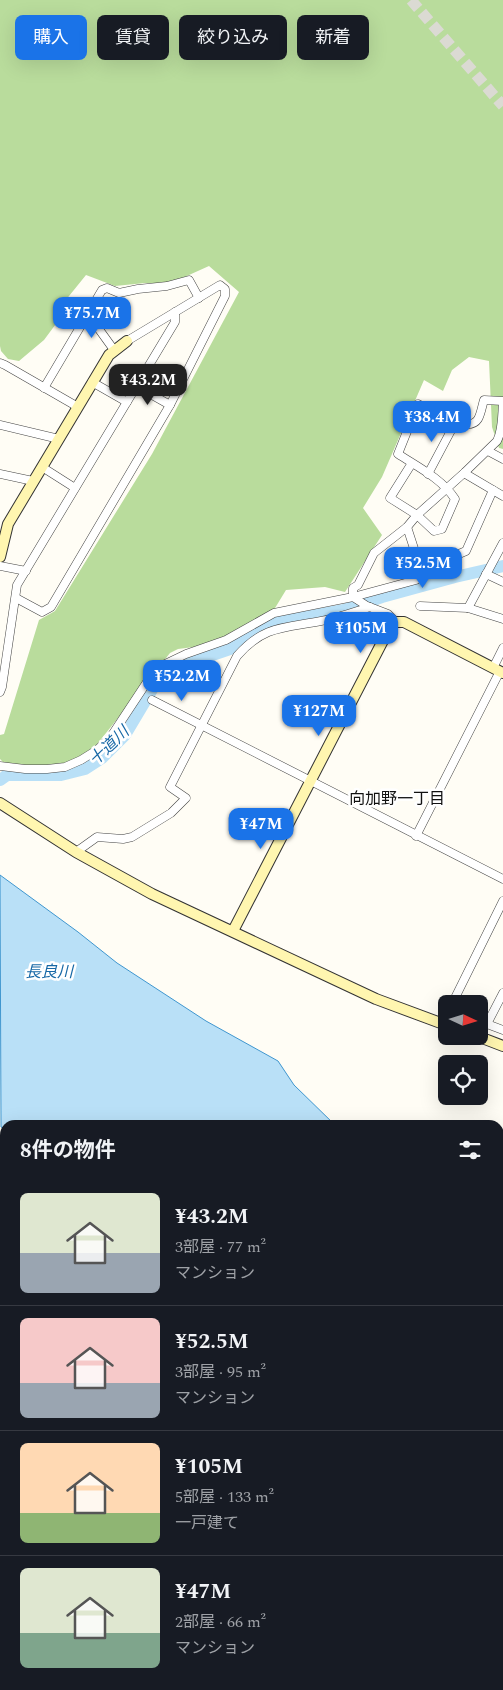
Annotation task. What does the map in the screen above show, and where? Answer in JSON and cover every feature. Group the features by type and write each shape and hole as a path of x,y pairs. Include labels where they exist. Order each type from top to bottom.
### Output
{"street":[{"path":"44,388 102,290 107,288 119,293 167,286 189,280 199,298"},
{"path":"0,557 4,523 33,482 92,382 114,350 220,285 226,292 226,296 170,405 51,607 42,612 16,598"},
{"path":"0,692 2,687 4,644 16,598 17,585 127,402 138,387 175,322 176,312"},
{"path":"88,314 114,350"},
{"path":"0,364 5,365 78,407"},
{"path":"92,382 127,402"},
{"path":"138,387 170,405"},
{"path":"355,599 353,588 358,584 374,552 407,528 417,515 448,488 488,451 497,441 500,435 503,401 484,400 478,419 474,422 459,425 418,404 398,454 412,463 448,488 456,499 442,529 434,530 417,515 390,498 412,463"},
{"path":"428,474 456,423"},
{"path":"0,425 59,439"},
{"path":"488,451 503,459"},
{"path":"42,467 75,488"},
{"path":"464,473 503,496"},
{"path":"0,474 33,482"},
{"path":"421,570 466,551 493,490"},
{"path":"0,766 47,769 65,767 81,760 97,750 110,738 151,676 163,665 180,656 226,640 274,612 355,599 416,580 420,576 421,570 407,528"},
{"path":"468,608 503,543"},
{"path":"0,566 26,571"},
{"path":"486,574 503,582"},
{"path":"355,599 388,614 396,622"},
{"path":"76,852 97,838 123,839 132,837 170,813 186,798 170,787 237,656 257,638 277,628 322,621 369,606"},
{"path":"420,606 468,608 503,619"},
{"path":"233,931 390,626 396,622 404,622 499,671"},
{"path":"416,836 499,671 503,648"},
{"path":"152,700 503,879"},
{"path":"0,803 76,852 152,894 376,999 438,1022"},
{"path":"456,995 503,901"},
{"path":"488,1022 503,993"},
{"path":"488,1024 503,1030"},
{"path":"488,1040 503,1046"}],"green space":[{"path":"0,0 503,0 503,449 499,448 492,427 489,361 469,357 452,370 443,391 424,380 382,477 363,508 382,535 345,592 325,587 286,590 272,613 225,643 178,649 170,653 90,753 59,768 7,766 0,759 0,735 4,734 39,620 55,611 152,454 239,292 209,266 169,284 145,283 115,286 86,275 65,301 64,313 44,340 19,361 8,359 1,351"}],"water":[{"name":"長良川","path":"0,875 117,963 206,1021 278,1061 294,1085 330,1120 1,1120"}],"waterway":[{"name":"十道川","path":"0,780 7,775 61,775 85,769 102,758 125,735 153,688 171,669 230,649 274,622 287,618 344,610 382,597 503,566"}],"tunnel":[{"path":"411,0 503,106"}],"district":[{"name":"向加野一丁目","path":"397,799"}]}
